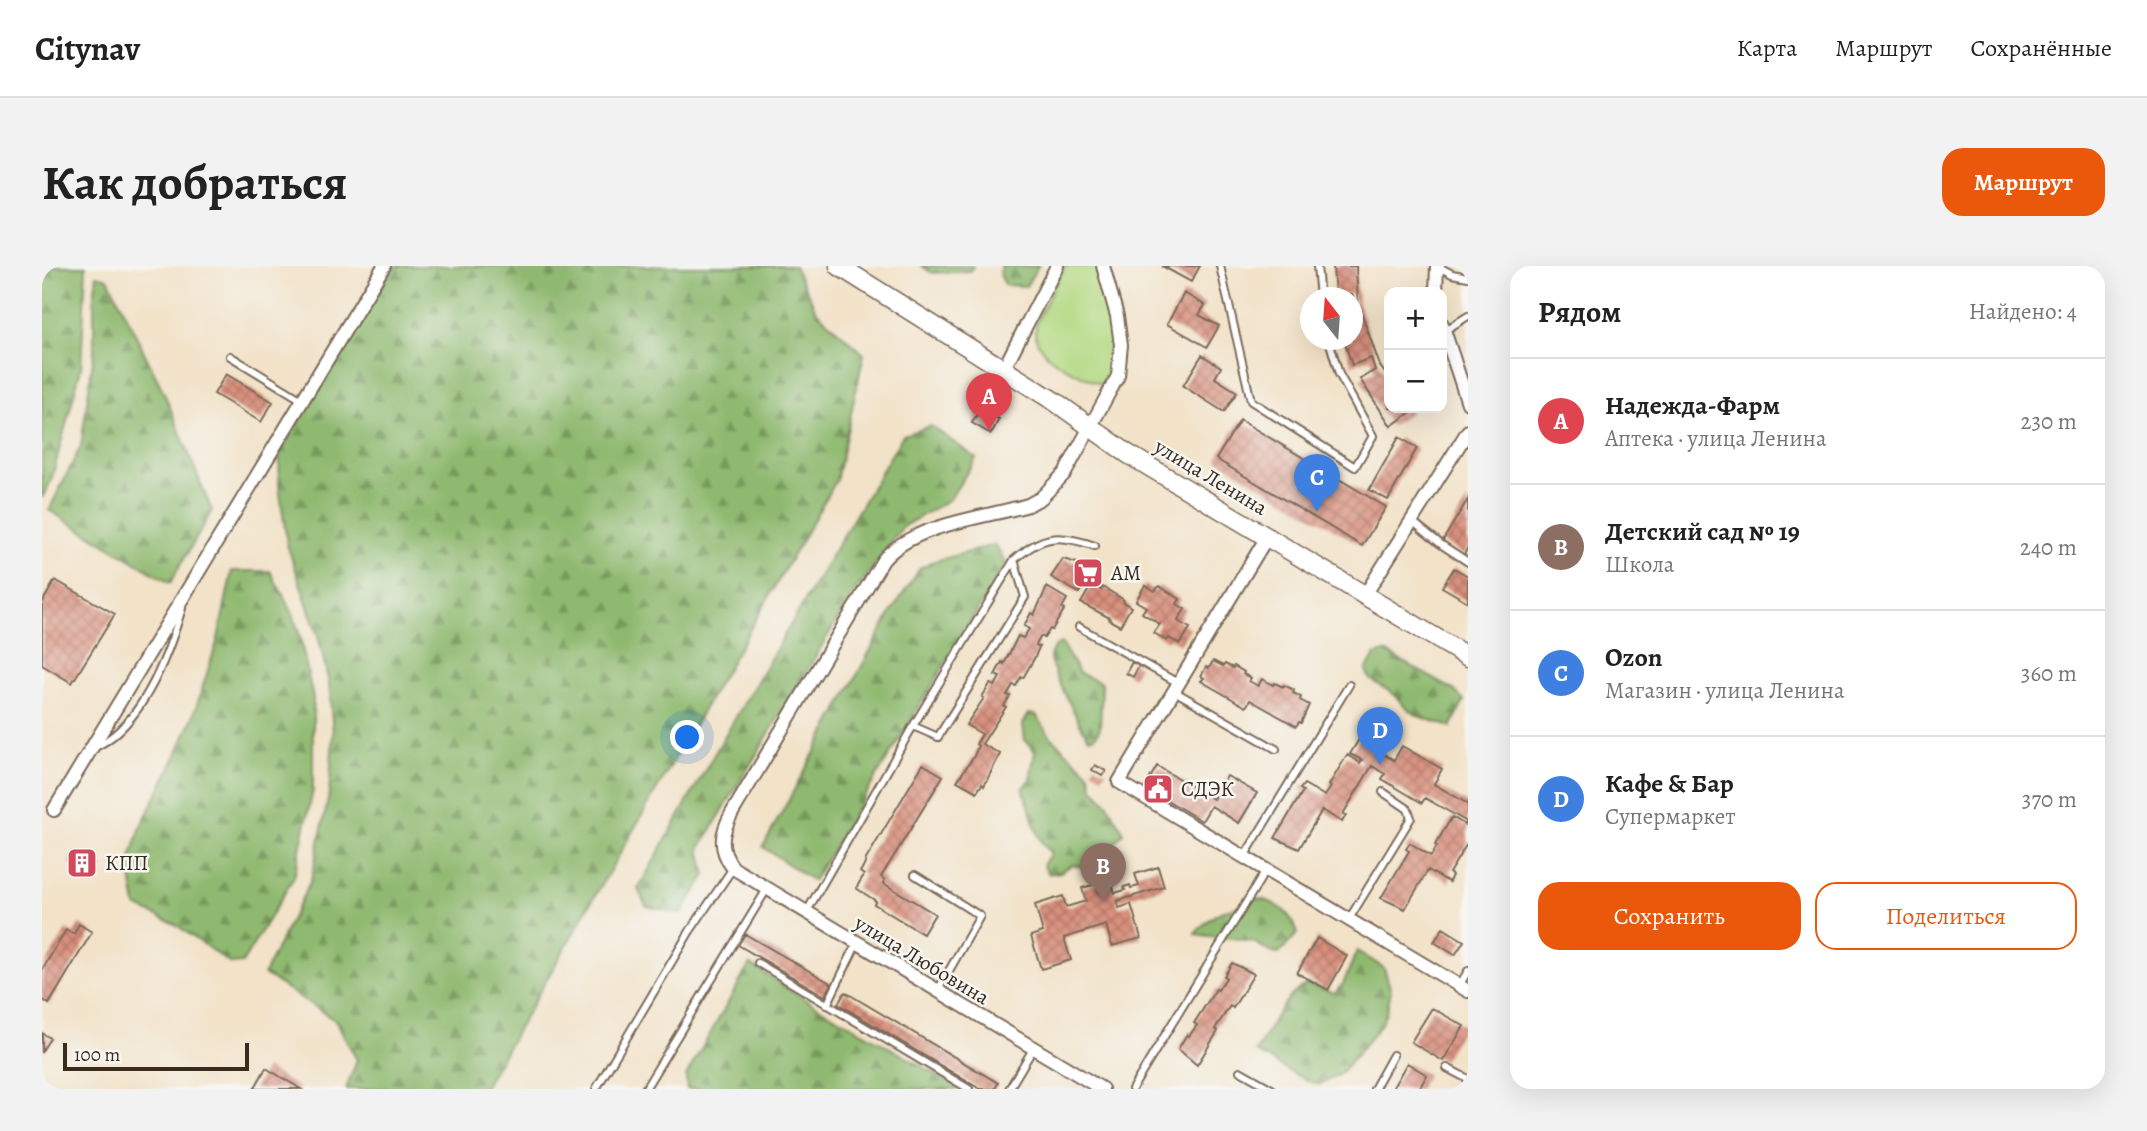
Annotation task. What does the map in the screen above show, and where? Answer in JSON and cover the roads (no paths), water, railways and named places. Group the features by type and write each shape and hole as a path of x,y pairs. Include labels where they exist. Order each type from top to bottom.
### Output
{"main road":[{"name":"улица Ленина","path":"839,266 1057,403 1128,454 1468,657"}],"street":[{"path":"54,810 384,266"},
{"path":"1006,371 1057,266"},
{"path":"729,863 722,848 722,837 732,813 892,549 923,532 1028,505 1041,498 1065,473 1118,376 1121,345 1117,316 1103,266"},
{"path":"1436,287 1437,266"},
{"path":"1447,337 1465,383 1468,403"},
{"path":"1365,595 1468,431"},
{"path":"1267,537 1119,782 1464,988"},
{"name":"улица Любовина","path":"729,863 767,889 1102,1089"}],"lane":[{"path":"1220,266 1251,401 1355,467 1373,436 1339,374 1332,350"},
{"path":"1317,266 1319,287"},
{"path":"1437,266 1452,274 1468,277"},
{"path":"1447,325 1468,316"},
{"path":"230,356 302,400"},
{"path":"1413,522 1468,562"},
{"path":"806,912 913,726 1014,561 1026,549 1042,540 1070,538 1095,546"},
{"path":"913,726 938,737 1025,597 1014,561"},
{"path":"91,749 108,741 138,710 174,635 187,589"},
{"path":"1079,627 1276,749"},
{"path":"1244,857 1349,685"},
{"path":"1349,919 1410,818 1408,808 1383,792"},
{"path":"596,1089 729,863"},
{"path":"1132,1089 1266,870"},
{"path":"915,875 980,916 937,991"},
{"path":"645,1089 767,889"},
{"path":"827,1004 857,943"},
{"path":"758,962 969,1089"},
{"path":"1464,988 1468,971"},
{"path":"1009,1089 1033,1048"},
{"path":"1374,1089 1393,1055"},
{"path":"1447,1068 1468,1079"},
{"path":"1240,1071 1272,1089"}],"place":[{"name":"Надежда-Фарм","path":"989,431"},
{"name":"Ozon","path":"1317,512"},
{"name":"АМ","path":"1088,573"},
{"name":"Кафе & Бар","path":"1380,765"},
{"name":"СДЭК","path":"1158,789"},
{"name":"КПП","path":"82,863"},
{"name":"Детский сад № 19","path":"1103,901"}]}
